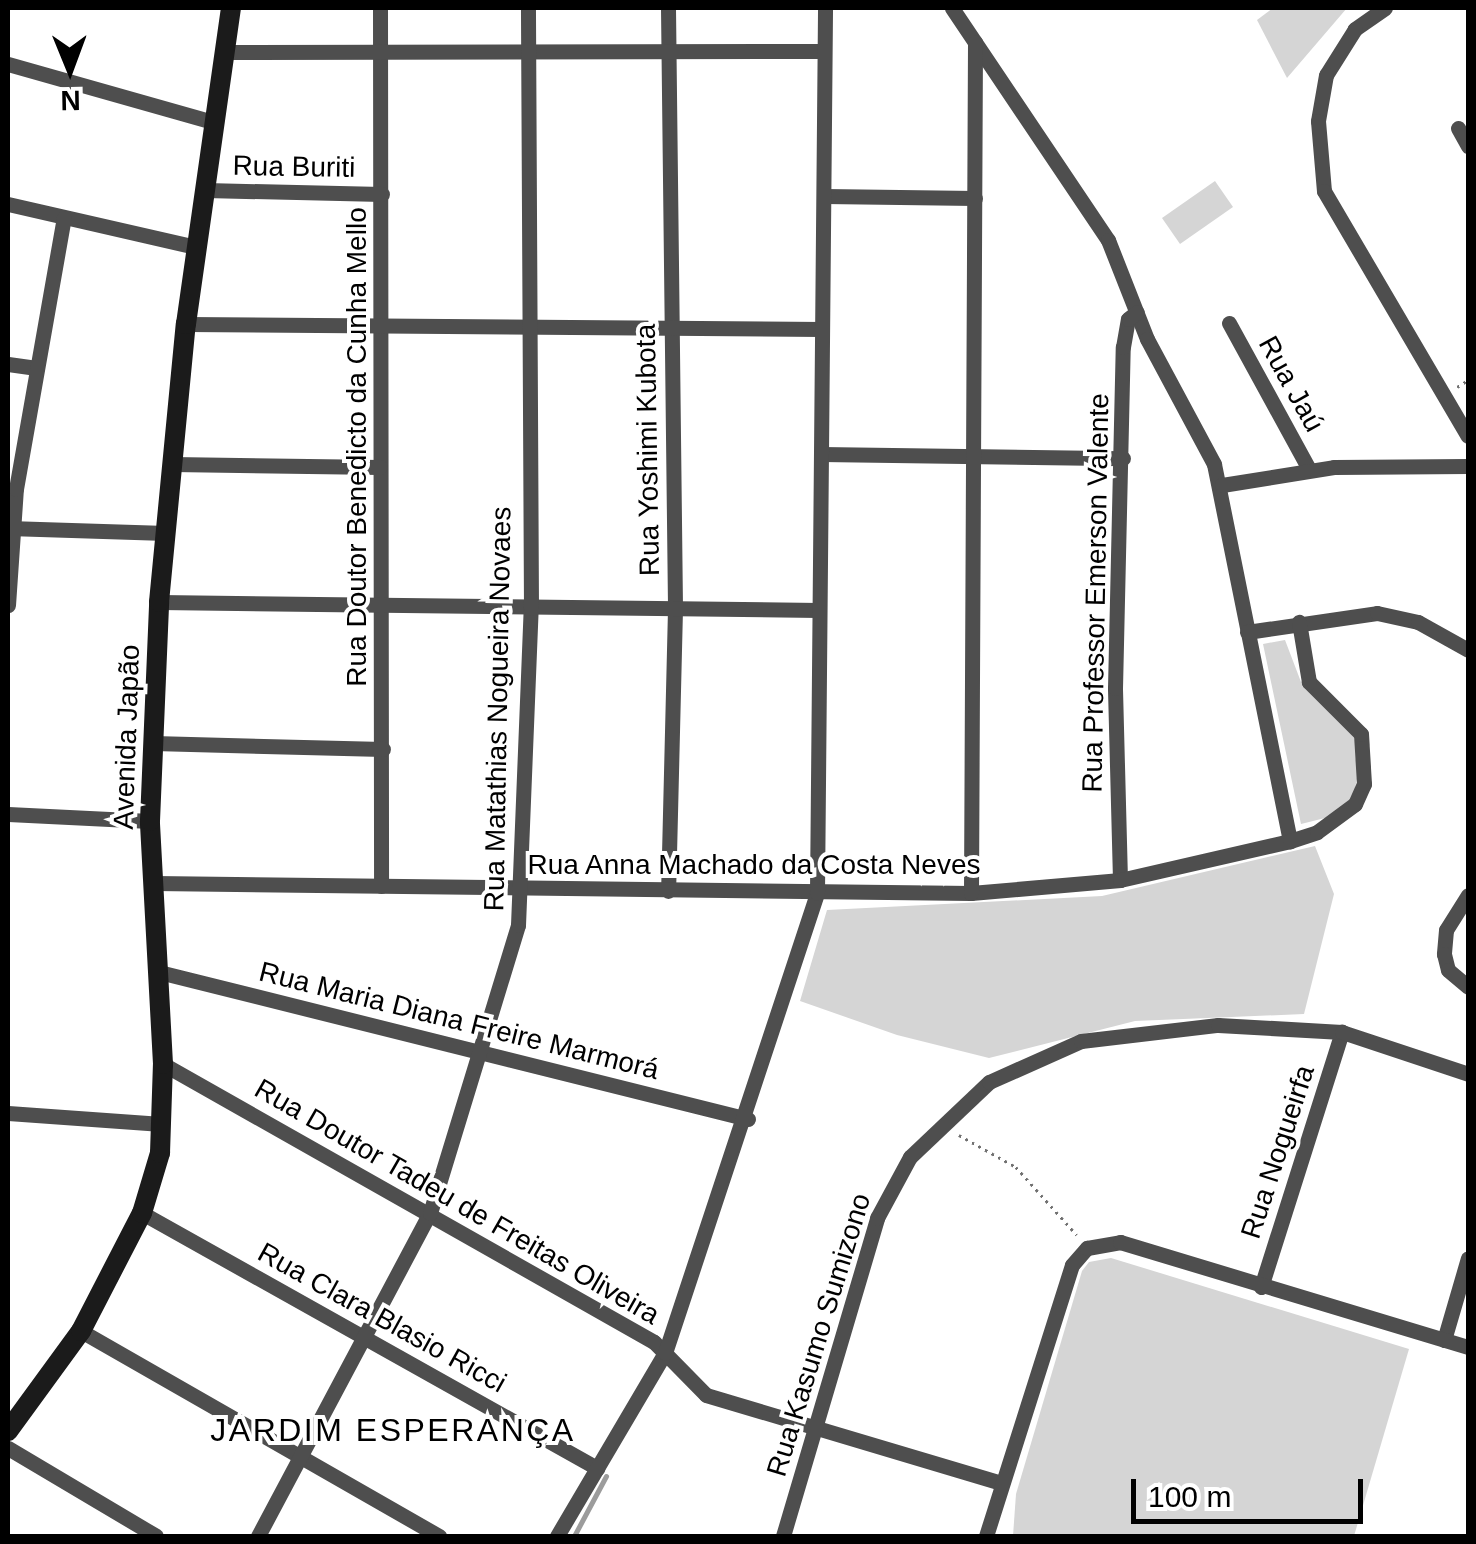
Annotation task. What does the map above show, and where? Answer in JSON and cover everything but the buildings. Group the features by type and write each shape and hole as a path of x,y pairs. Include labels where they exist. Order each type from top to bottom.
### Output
{"main road":[{"name":"Avenida Japão","path":"8,1431 81,1331 142,1213 162,1124 163,1064 150,821 160,602 195,247 231,8"}],"street":[{"name":"Rua Doutor Benedicto da Cunha Mello","path":"380,8 381,886"},
{"name":"Rua Matathias Nogueira Novaes","path":"258,1536 368,1338 430,1213 483,1054 522,890 531,608 526,328 528,8"},
{"name":"Rua Yoshimi Kubota","path":"668,8 675,609 668,891"},
{"path":"557,1536 666,1352 748,1118 817,892 825,8"},
{"path":"952,8 1108,240 1136,312 1222,485 1247,632 1290,841"},
{"path":"1385,8 1355,30 1326,75 1318,121 1324,191 1468,436"},
{"path":"971,893 975,42"},
{"path":"222,52 380,55 824,51"},
{"path":"8,64 213,122"},
{"path":"1458,128 1468,146"},
{"name":"Rua Buriti","path":"205,190 382,194"},
{"path":"824,196 974,198"},
{"path":"8,204 195,247"},
{"path":"8,605 9,529 64,218"},
{"name":"Rua Professor Emerson Valente","path":"1120,880 1115,688 1123,347 1128,319 1136,312"},
{"name":"Rua Jaú","path":"1229,323 1310,469"},
{"path":"186,324 822,330"},
{"path":"8,364 35,368"},
{"path":"821,454 1123,458"},
{"path":"172,464 380,467"},
{"path":"1222,485 1310,469 1468,466"},
{"path":"9,529 166,533"},
{"path":"160,602 819,610"},
{"path":"1247,632 1377,613 1418,622 1468,650"},
{"name":"Rua Anna Machado da Costa Neves","path":"154,883 971,893 1120,880 1290,841 1317,832 1355,804 1366,756 1361,734 1310,682 1299,622"},
{"path":"153,743 383,748"},
{"path":"8,814 150,821"},
{"path":"1468,895 1446,930 1444,954 1448,970 1468,987"},
{"name":"Rua Maria Diana Freire Marmorá","path":"158,972 748,1118"},
{"name":"Rua Kasumo Sumizono","path":"783,1536 877,1218 910,1157 939,1123 989,1082 1080,1041 1218,1025 1342,1032 1468,1074"},
{"name":"Rua Nogueirfa","path":"1261,1287 1342,1032"},
{"name":"Rua Doutor Tadeu de Freitas Oliveira","path":"163,1064 430,1213 666,1352 706,1395 1002,1483"},
{"path":"8,1114 162,1124"},
{"name":"Rua Clara Blasio Ricci","path":"142,1213 597,1468"},
{"path":"986,1536 1072,1265 1088,1248 1120,1242 1468,1347"},
{"path":"1444,1340 1468,1258"},
{"path":"81,1331 439,1536"},
{"path":"8,1448 156,1536"}],"path":[{"path":"939,1123 1016,1167 1088,1248"}],"shaded area":[{"path":"1273,8 1347,8 1287,78 1257,20"},
{"path":"1215,181 1233,207 1180,244 1162,218"},
{"path":"1285,640 1301,682 1356,738 1359,768 1353,799 1341,814 1301,824 1263,644"},
{"path":"1315,846 1334,894 1304,1014 1135,1021 989,1058 897,1035 800,1001 827,910 1102,896"},
{"path":"1111,1258 1409,1349 1354,1536 1013,1536 1016,1494 1082,1271 1089,1262"}],"waterway":[{"path":"574,1536 606,1476"}],"district":[{"name":"JARDIM ESPERANÇA","path":"393,1430"}]}
